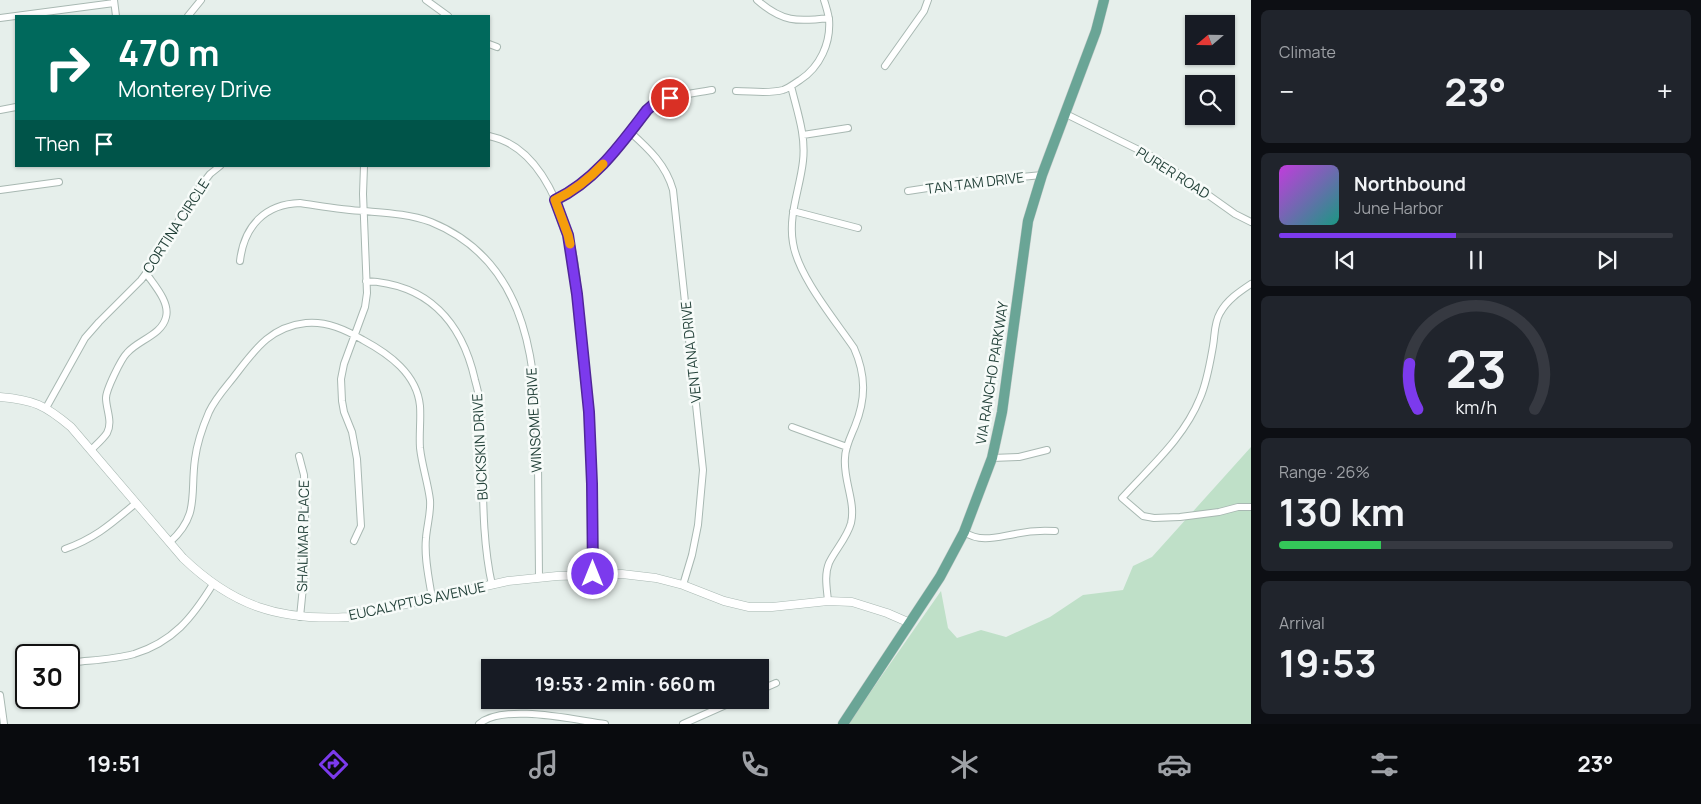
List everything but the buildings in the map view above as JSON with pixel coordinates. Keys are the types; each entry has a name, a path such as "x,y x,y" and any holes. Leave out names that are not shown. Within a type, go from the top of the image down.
{"main road":[{"name":"VIA RANCHO PARKWAY","path":"843,724 940,577 964,532 992,458 1002,412 1028,221 1042,175 1096,31 1104,0"}],"street":[{"path":"189,15 201,0"},
{"path":"426,0 447,15"},
{"path":"757,0 768,10 786,19 804,21 829,18"},
{"path":"736,91 770,92 785,90 815,67 824,52 828,38 829,18 824,0"},
{"path":"885,66 924,11 928,0"},
{"path":"20,15 114,1 116,15"},
{"path":"0,18 15,16"},
{"path":"490,44 497,47"},
{"path":"791,86 803,135 803,160 793,211 792,230 797,259 803,272 854,348 864,379 864,398 860,416 847,447 845,458 845,472 852,508 852,519 828,565 826,584 828,601"},
{"path":"555,200 566,195 588,179 606,161 654,104 670,98 712,90"},
{"path":"0,110 15,107"},
{"name":"PURER ROAD","path":"1066,114 1159,160 1234,214 1251,222"},
{"path":"803,135 848,128"},
{"name":"VENTANA DRIVE","path":"630,132 662,164 671,181 673,190 703,470 698,525 684,585"},
{"path":"490,136 500,138 518,147 530,159 541,174 555,200 568,235 577,294 589,412 593,574"},
{"name":"CORTINA CIRCLE","path":"46,408 86,338 146,273 156,260 192,196 210,174 219,167"},
{"path":"354,541 361,526 357,459 352,432 344,412 342,379 344,364 365,307 364,167"},
{"name":"TAN TAM DRIVE","path":"908,191 967,182 1042,175"},
{"path":"0,190 59,182"},
{"name":"WINSOME DRIVE","path":"240,260 246,236 251,228 270,210 288,203 300,203 412,216 431,222 452,233 478,252 492,266 516,305 530,353 535,390 539,578"},
{"path":"793,211 858,228"},
{"path":"91,450 107,432 109,424 106,398 109,387 127,353 158,330 164,324 167,315 167,305 146,273"},
{"name":"BUCKSKIN DRIVE","path":"366,281 381,281 399,285 415,292 432,303 450,321 463,342 472,365 480,404 485,540 492,585"},
{"path":"1251,284 1230,300 1220,312 1216,323 1210,362 1200,398 1189,419 1158,460 1122,498 1143,516 1154,518 1180,518 1219,512 1238,506 1251,507"},
{"path":"170,542 181,532 192,508 196,447 210,410 260,343 286,328 309,323 321,323 354,335 384,351 402,368 416,390 420,405 420,448 430,500 430,515 426,538 426,563 432,598"},
{"name":"EUCALYPTUS AVENUE","path":"0,397 35,402 71,427 183,558 213,584 254,606 276,613 324,619 348,617 508,581 593,574 622,574 656,578 684,585 724,602 749,607 772,607 828,601 852,602 887,612 910,623"},
{"path":"792,427 847,447"},
{"path":"992,458 1019,457 1047,450"},
{"name":"SHALIMAR PLACE","path":"299,456 304,475 302,542 304,577 300,617"},
{"path":"65,548 95,536 136,503"},
{"path":"964,532 980,539 1042,530 1055,531"},
{"path":"80,662 132,655 157,646 189,620 213,584"},
{"path":"769,686 776,682"},
{"path":"0,695 4,724"},
{"path":"683,724 717,709"},
{"path":"479,724 499,714 509,713 605,724"}],"green space":[{"path":"1251,447 1251,724 848,724 941,591 948,628 957,638 981,630 1006,637 1050,617 1083,595 1123,590 1133,566 1152,557"}],"slow traffic":[{"path":"570,244 555,200 566,195 588,179 603,164"}],"route":[{"path":"593,574 589,412 575,274 568,235 555,200 566,195 588,179 606,161 647,110 654,104 670,98"}]}
